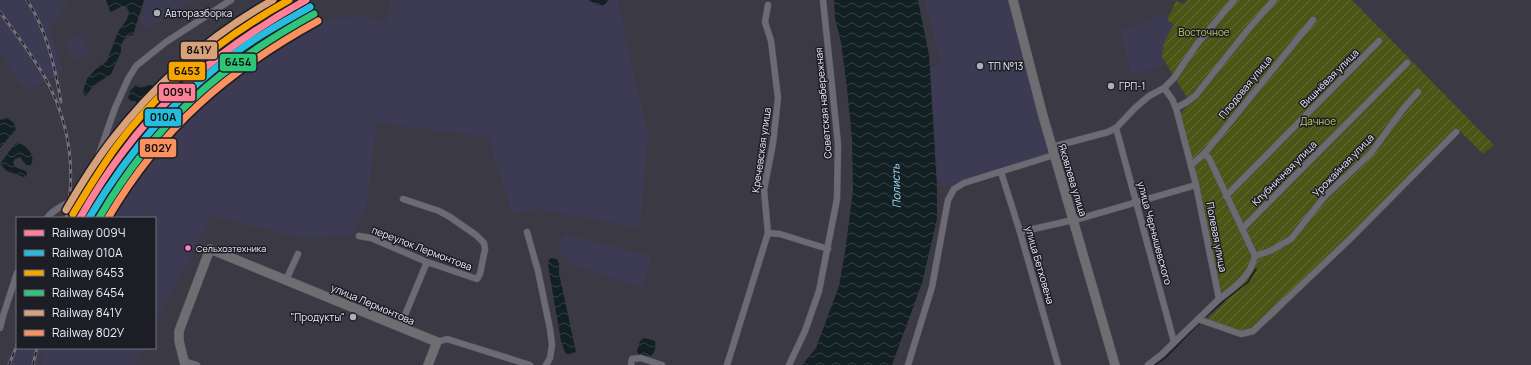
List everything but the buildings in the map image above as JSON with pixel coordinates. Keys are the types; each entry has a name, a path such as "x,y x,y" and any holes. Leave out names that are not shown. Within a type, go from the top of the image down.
{"street":[{"path":"48,217 55,210 84,191 98,157 115,108 128,79 136,66 166,42 231,0"},
{"name":"Советская набережная","path":"789,365 805,331 819,291 837,199 838,144 823,0"},
{"name":"Яковлева улица","path":"1013,0 1053,151 1115,365"},
{"path":"908,365 932,287 948,200 954,189 964,183 1001,172 1116,128 1149,96 1164,88 1174,78 1197,44 1234,0"},
{"path":"1176,108 1196,95 1246,32 1274,0"},
{"name":"Кречевская улица","path":"727,365 768,233 764,190 773,143 778,98 771,41 765,22 768,5"},
{"name":"Плодовая улица","path":"1191,165 1204,154 1313,20"},
{"name":"Вишнёвая улица","path":"1226,196 1379,41"},
{"name":"Клубничная улица","path":"1242,229 1407,63"},
{"name":"Полевая улица","path":"1164,88 1172,99 1176,108 1191,165 1219,299"},
{"name":"Урожайная улица","path":"1255,256 1270,251 1290,239 1325,196 1371,154 1418,92"},
{"name":"улица Чернышевского","path":"1116,128 1174,342"},
{"path":"1198,320 1242,334 1253,331 1350,239 1456,132"},
{"path":"1148,365 1219,299 1243,280 1251,270 1255,256 1209,158 1204,154"},
{"name":"улица Бетховена","path":"1001,172 1020,232 1058,365"},
{"path":"1020,232 1074,220 1196,185"},
{"name":"переулок Лермонтова","path":"360,236 371,238 427,262 477,279 480,274 485,250 484,243 476,235 439,211 403,199"},
{"path":"527,232 538,271 550,329 552,345 550,358 546,365"},
{"path":"768,233 780,234 828,249"},
{"name":"улица Лермонтова","path":"184,363 179,341 179,330 210,249 437,342 447,339 530,365"},
{"path":"286,280 298,254"},
{"path":"400,327 427,262"},
{"path":"0,328 16,276"},
{"path":"428,365 437,342"},
{"path":"631,362 642,358 662,365"},
{"path":"184,363 197,365"}],"shaded area":[{"path":"0,0 68,0 50,29 63,72 34,88 29,89 20,83 0,53"},
{"name":"Авторазборка","path":"146,0 194,0 148,29 140,21"},
{"path":"398,0 617,0 648,134 640,228 538,209 512,213 488,137 377,123 366,207 353,234 306,239 211,216 156,324 156,217 98,217 108,195 124,185 129,156 142,164 170,143 175,134 175,125 161,115 208,69 256,34 267,46 289,45 300,35 317,24 332,19 354,16 355,14 381,20 382,23 387,23 390,2"},
{"path":"925,0 1007,0 1048,154 1008,167 1001,166 994,172 939,187 930,68 941,64"},
{"path":"1161,12 1174,24 1164,42 1162,57 1166,64 1132,75 1120,32 1155,17"},
{"path":"80,35 89,53 74,60 65,42"},
{"path":"564,234 651,256 644,288 576,267 558,252"},
{"path":"18,349 43,349 39,365 10,365"},
{"path":"45,349 144,349 136,365 42,365"}],"green space":[{"name":"Восточное","path":"1187,0 1272,0 1188,99 1162,57 1164,42 1174,24 1167,20 1176,1 1184,4"},
{"name":"Дачное","path":"1278,0 1352,0 1494,145 1483,154 1460,131 1254,335 1240,337 1202,324 1225,302 1221,293 1200,189 1180,114"}],"water":[{"path":"106,0 144,0 133,35 127,36 121,44 121,52 111,74 93,86 86,96 83,94 87,79 95,70 107,61 118,32 127,19 129,12 126,6 122,6 111,12"},
{"path":"589,0 608,0 604,5 599,5"},
{"name":"Полисть","path":"834,0 918,0 929,55 937,187 937,219 922,283 892,365 802,365 816,348 839,286 853,191 852,139 847,88 841,42 835,18"},
{"path":"152,84 155,91 144,103 139,105 135,101 131,101 128,98 130,91 136,85 144,87"},
{"path":"7,118 14,123 16,129 0,148 0,120"},
{"path":"160,119 169,127 169,132 158,144 150,142 146,135 151,126"},
{"path":"19,142 32,154 31,165 26,165 20,157 15,159 13,163 15,167 26,171 27,175 24,177 7,171 0,164 14,145"},
{"path":"549,259 557,259 559,264 559,273 576,352 566,355 561,341 548,265"},
{"path":"644,338 655,341 655,349 651,356 639,355 637,351 640,341"}],"waterway":[{"path":"1204,318 1248,282 1256,269"},
{"path":"1155,365 1166,357 1200,322"}],"railway":[{"path":"27,0 45,37 56,76 61,102"},
{"path":"0,12 39,67 49,85 62,117 71,167 71,184 66,217"},
{"path":"9,365 16,348"},
{"path":"33,365 37,349"}],"rail line":[{"name":"841У","path":"66,210 87,175 111,141 146,100 185,62 206,45 227,29 273,0"},
{"name":"6453","path":"73,214 116,147 173,83 195,64 240,30 289,0"},
{"name":"009Ч","path":"81,217 100,184 117,160 142,128 162,106 206,66 230,48 280,15 306,0"},
{"name":"010А","path":"90,217 104,193 138,146 156,124 176,104 219,65 242,48 267,31 310,7"},
{"name":"6454","path":"100,217 120,184 142,154 166,126 192,100 248,55 314,14"},
{"name":"802У","path":"109,217 150,156 199,104 254,60 318,21"}],"place":[{"name":"Авторазборка","path":"157,13"},
{"name":"ТП №13","path":"980,66"},
{"name":"ГРП-1","path":"1111,86"},
{"name":"Сельхозтехника","path":"188,248"},
{"name":"\"Продукты\"","path":"353,317"}]}
